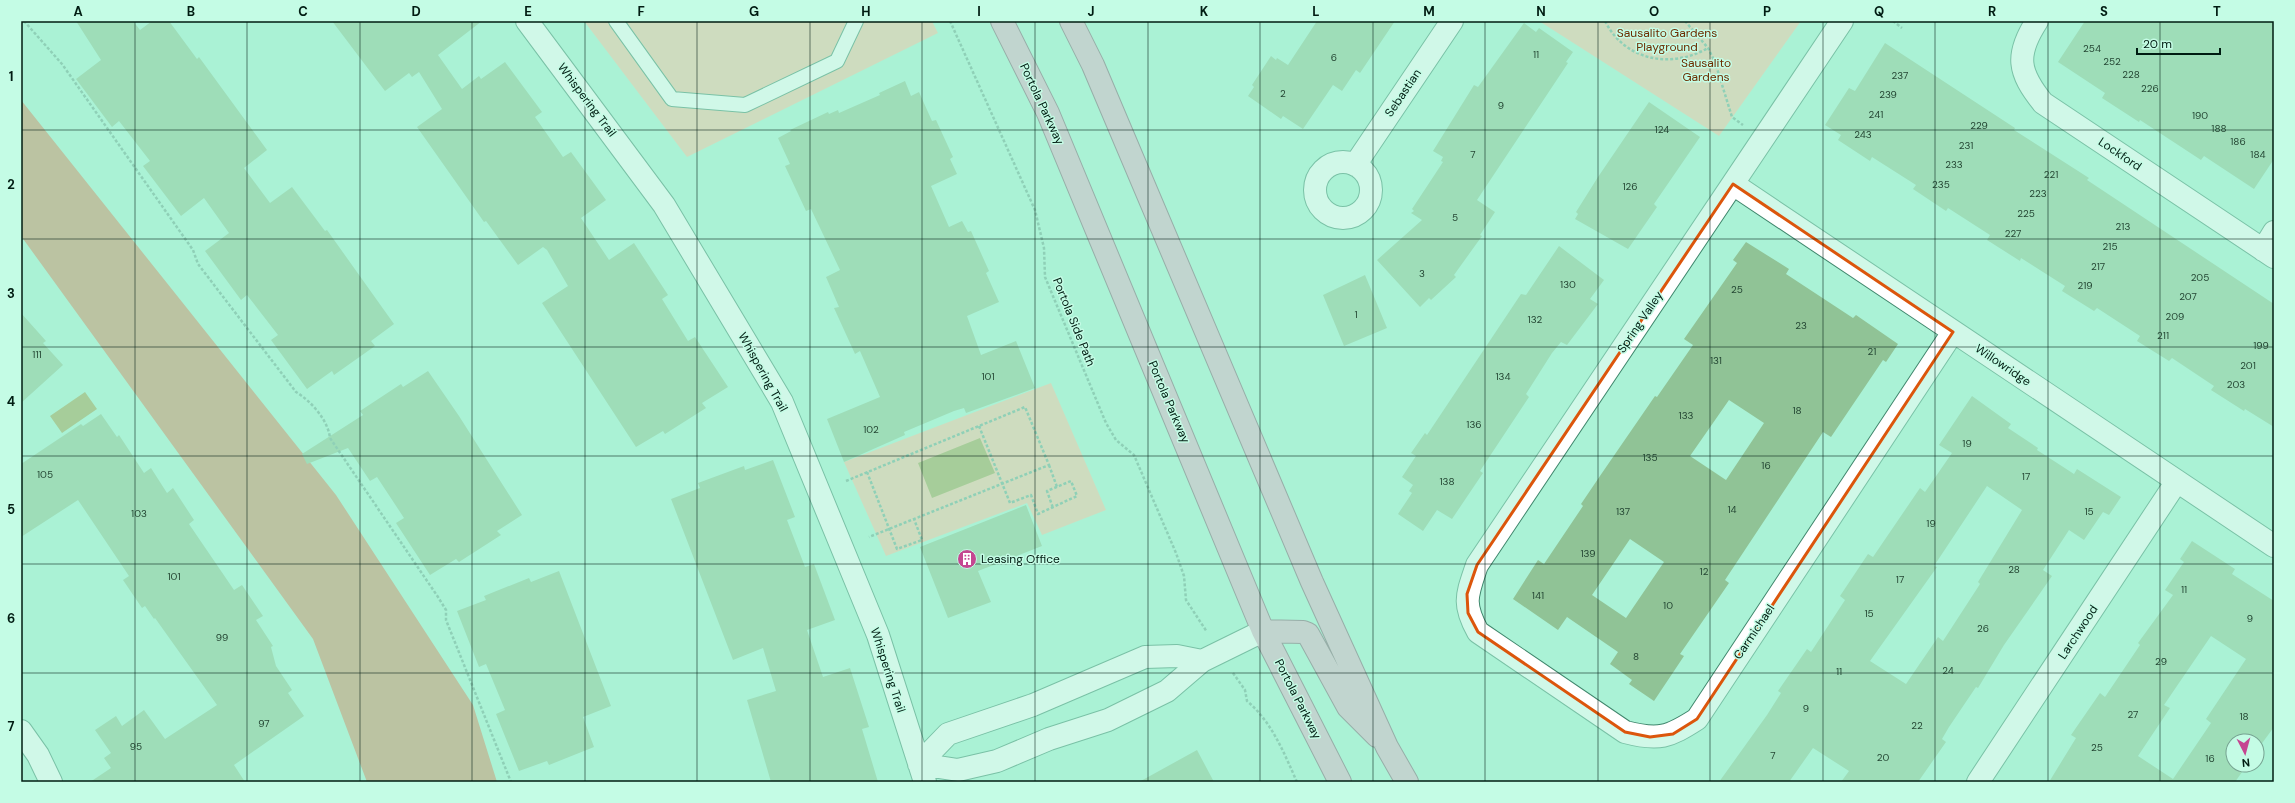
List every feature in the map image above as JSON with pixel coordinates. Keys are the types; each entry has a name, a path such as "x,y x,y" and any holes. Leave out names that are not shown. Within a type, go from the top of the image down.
{"main road":[{"name":"Portola Parkway","path":"1002,21 1048,113 1264,631 1340,782"},
{"path":"1071,21 1093,65 1312,582 1388,747 1407,782"},
{"path":"1264,631 1303,632 1308,634 1348,707 1388,747"}],"street":[{"name":"Whispering Trail","path":"527,21 664,205 782,402 878,635 922,773"},
{"name":"Sebastian","path":"1355,165 1452,21"},
{"name":"Spring Valley","path":"1478,632 1468,613 1467,594 1477,565 1842,21"},
{"name":"Lockford","path":"2037,21 2028,34 2021,54 2021,59 2022,70 2029,86 2043,103 2270,246"},
{"name":"Willowridge","path":"1733,184 2274,546"},
{"name":"Carmichael","path":"1478,632 1626,732 1650,737 1673,734 1697,719 1953,332"},
{"name":"Larchwood","path":"1978,782 2177,481"},
{"path":"922,773 958,770 997,761 1049,739 1108,720 1167,691 1202,661 1264,631"},
{"path":"922,773 948,734 1033,705 1145,657 1177,656 1202,661"},
{"path":"21,731 38,755 51,782"}],"lane":[{"path":"616,21 672,99 745,105 837,61 856,21"}],"path":[{"path":"24,21 62,64 194,250 203,270 296,392 309,399 329,431 330,438 438,597 446,610 446,620 511,782"},
{"name":"Portola Side Path","path":"950,21 1035,210 1044,248 1045,276 1106,424 1116,440 1134,455 1176,553 1184,576 1186,600"},
{"path":"1605,21 1623,44 1636,53 1658,60 1678,60 1708,48"},
{"path":"1685,21 1708,48 1715,62 1732,117 1763,139"},
{"path":"1893,21 1902,28"},
{"path":"846,481 1025,408 1058,487"},
{"path":"980,426 1010,503 1031,495 1038,514 1053,508 1077,496 1071,481 1047,491 1053,508"},
{"path":"869,537 1049,465"},
{"path":"867,472 897,549 922,540 914,519"},
{"path":"1245,690 1247,701 1260,712 1272,730 1297,782"}],"highlighted area":[{"path":"1733,184 1953,332 1697,719 1673,734 1650,737 1625,732 1478,632 1468,613 1467,594 1477,565"}],"green space":[{"path":"584,21 932,21 938,33 687,157"},
{"name":"Sausalito Gardens","path":"1539,21 1801,21 1719,136"},
{"path":"1051,383 1106,510 1042,535 1027,503 886,556 844,462"}],"shaded area":[{"path":"21,100 336,495 473,705 497,782 367,782 313,639 21,236"},
{"path":"85,392 97,409 62,433 50,416"},
{"path":"980,438 995,473 932,498 918,463"}],"building":[{"path":"76,21 133,21 140,30 152,21 169,21 197,59 199,57 267,150 244,168 270,203 292,187 325,231 327,230 394,324 371,341 375,346 334,375 332,371 307,389 271,340 278,335 247,295 241,300 205,251 229,233 204,198 181,216 143,166 150,161 119,121 112,127 76,79 101,60"},
{"path":"332,21 482,21 438,55 462,89 479,76 481,79 505,62 542,112 535,117 563,157 571,152 606,200 581,218 609,260 634,243 668,295 662,299 688,341 695,337 728,387 702,403 706,408 665,434 663,431 636,447 542,303 568,286 547,250 543,247 518,265 486,221 484,222 417,127 442,109 419,72 412,77 409,73 385,91"},
{"path":"1317,21 1395,21 1360,73 1356,70 1342,91 1333,85 1303,129 1283,116 1281,119 1248,96 1254,87 1252,85 1271,56 1288,65"},
{"path":"2085,21 2274,21 2274,159 2254,189 2204,156 2201,160 2140,120 2139,122 2102,98 2105,93 2058,62"},
{"path":"1524,23 1536,32 1539,28 1573,52 1566,62 1568,63 1477,200 1495,212 1480,235 1482,236 1454,275 1456,277 1431,300 1429,298 1420,307 1377,260 1422,220 1411,213 1414,211 1412,209 1443,162 1441,161 1443,157 1433,151 1474,85 1478,87"},
{"path":"1885,43 2015,128 2014,130 2089,178 2087,180 2274,304 2274,427 2245,409 2244,411 2211,390 2214,386 2172,358 2169,361 2137,341 2140,336 2097,308 2094,311 2062,291 2065,286 2021,258 2020,261 1987,240 1990,235 1948,208 1946,211 1913,189 1916,185 1872,157 1870,161 1838,140 1841,135 1825,125 1849,88 1855,91"},
{"path":"905,81 911,96 919,92 932,121 936,120 953,157 950,159 957,174 931,186 949,227 962,221 968,232 971,231 989,271 986,273 999,302 967,316 981,355 1016,341 1035,388 966,413 964,408 954,411 904,432 905,435 844,462 827,419 880,397 860,351 855,354 834,308 839,307 826,277 840,270 811,209 806,211 785,166 790,164 778,138 791,131 790,130 828,112 829,114 838,110 839,113 880,95 879,93"},
{"path":"1649,102 1700,137 1654,204 1657,207 1628,249 1575,219 1578,214 1576,212"},
{"path":"1746,242 1789,269 1786,274 1853,318 1856,315 1898,344 1886,362 1883,360 1831,437 1823,432 1725,580 1729,583 1680,654 1684,656 1654,701 1629,684 1632,680 1610,664 1618,652 1567,617 1558,630 1513,599 1538,560 1544,564 1583,506 1581,504 1602,473 1655,396 1657,397 1693,345 1684,339 1737,263 1733,260","holes":["1729,400 1764,423 1726,480 1690,456","1630,539 1664,562 1626,618 1592,595"]},
{"path":"1559,246 1604,280 1590,299 1598,304 1567,345 1561,342 1552,353 1526,394 1529,397 1480,471 1483,473 1452,519 1437,510 1423,531 1398,514 1412,493 1409,491 1413,485 1402,477 1416,456 1411,453 1425,433 1427,435 1521,294 1526,295"},
{"path":"1365,275 1387,328 1344,346 1323,295"},
{"path":"21,313 46,341 43,343 63,365 21,403"},
{"path":"428,371 459,416 522,515 497,531 501,535 459,562 456,559 430,575 396,523 404,518 377,477 370,481 348,448 307,464 302,454 363,415 360,411 401,384 403,387"},
{"path":"1972,396 2011,424 2008,428 2038,448 2037,450 2074,474 2077,469 2121,497 2109,515 2103,512 2084,540 2069,530 2043,570 2052,576 2004,645 1978,688 1976,687 1949,727 1942,739 1946,742 1918,782 1841,782 1849,771 1813,748 1789,782 1719,782 1767,715 1781,693 1778,691 1807,649 1811,652 1845,600 1840,596 1868,554 1873,557 1920,488 1925,492 1952,453 1939,445","holes":["1987,486 2022,510 1978,582 1980,584 1943,641 1938,637 1906,684 1870,661 1937,567 1934,566"]},
{"path":"101,414 117,437 119,435 144,473 151,468 167,493 173,488 194,520 189,524 234,590 242,585 263,616 256,620 273,646 271,647 276,666 292,690 288,693 304,716 234,765 245,782 90,782 111,768 104,758 111,753 95,730 116,716 122,726 144,710 165,739 217,705 155,618 154,619 145,606 142,608 123,580 129,576 78,500 21,537 21,464 81,424 83,426"},
{"path":"773,460 795,517 787,520 805,567 814,564 835,620 807,630 823,677 850,668 869,727 862,729 878,782 771,782 747,700 776,691 763,648 733,660 671,499 700,488 698,483 744,466 745,470"},
{"name":"Leasing Office","path":"1026,505 1042,546 978,571 991,602 948,618 920,547"},
{"path":"2192,541 2235,569 2232,574 2274,601 2274,727 2265,739 2265,733 2225,733 2225,773 2241,773 2235,782 2049,782 2076,738 2071,735 2100,693 2105,697 2140,645 2138,643 2173,595 2165,590 2184,562 2180,559","holes":["2211,636 2246,659 2206,719 2211,723 2173,779 2138,756 2170,708 2164,705"]},
{"path":"559,571 611,706 583,717 594,747 549,765 547,761 519,771 496,714 505,710 486,664 479,667 457,611 486,600 484,596 529,578 531,582"},
{"path":"1197,750 1214,782 1139,782"}],"place":[{"name":"Leasing Office","path":"967,559"}],"park label":[{"name":"Sausalito Gardens Playground","path":"1667,40"}]}
